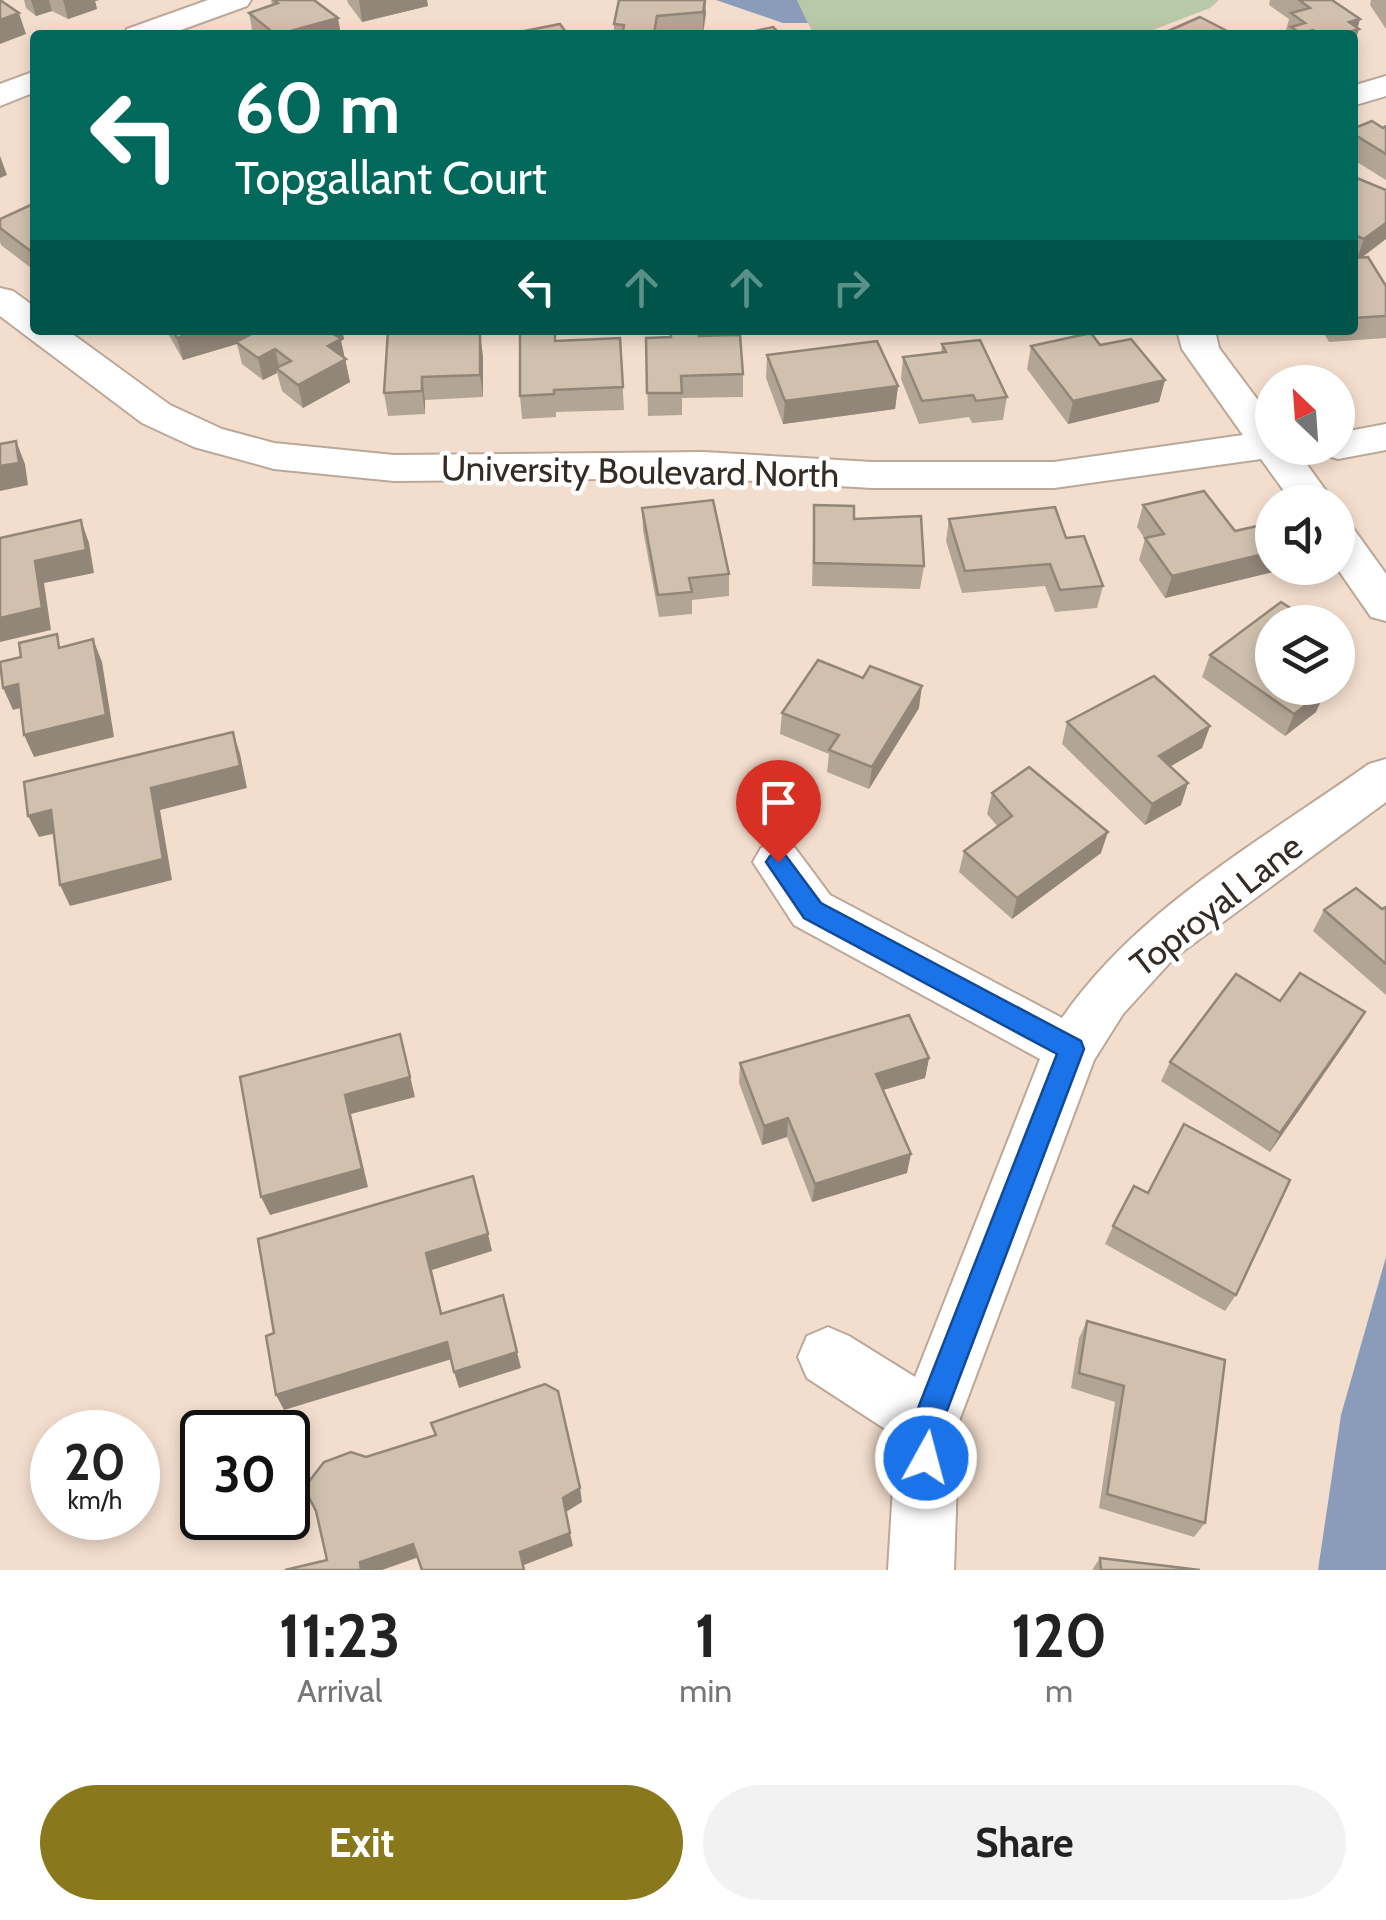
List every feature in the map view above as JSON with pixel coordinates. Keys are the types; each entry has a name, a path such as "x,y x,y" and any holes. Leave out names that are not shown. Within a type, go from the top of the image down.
{"street":[{"path":"152,30 236,0"},
{"path":"0,96 30,82"},
{"path":"1358,95 1386,86"},
{"path":"0,299 30,320"},
{"name":"University Boulevard North","path":"50,335 156,414 208,438 274,456 394,468 704,465 872,475 1054,475 1255,447"},
{"path":"1197,335 1201,350 1255,422"},
{"path":"1355,415 1386,409"},
{"path":"1355,443 1386,437"},
{"path":"1355,562 1386,606"},
{"name":"Toproyal Lane","path":"921,1570 928,1421 1072,1049 1105,998 1156,943 1386,777"},
{"path":"778,862 812,910 1072,1049"},
{"path":"828,1357 928,1421"}],"green space":[{"path":"797,0 1219,0 1210,8 1153,30 812,30"}],"water":[{"path":"716,0 797,0 808,23 783,23"},
{"path":"1386,1257 1386,1570 1318,1570 1341,1415"}],"building":[{"path":"0,0 19,13 0,20"},
{"path":"274,0 314,0 338,18 294,30 270,30 249,13 278,3"},
{"path":"619,0 705,0 703,12 657,16 655,30 623,30 624,25 614,24"},
{"path":"1299,0 1332,0 1360,19 1349,22 1359,29 1291,27 1305,23 1291,13 1310,8"},
{"path":"1200,17 1225,30 1170,30"},
{"path":"560,24 564,30 529,30"},
{"path":"1372,121 1386,126 1386,154 1358,137 1358,127"},
{"path":"1358,178 1386,190 1386,223 1364,239 1358,236"},
{"path":"30,205 30,250 0,228 0,219"},
{"path":"1368,257 1386,286 1386,316 1358,318 1358,258"},
{"path":"249,335 335,335 341,339 328,346 346,359 298,385 276,368 291,361 275,349 258,358 236,342"},
{"path":"388,335 480,335 480,375 422,377 422,391 384,393"},
{"path":"520,335 555,335 555,341 620,338 623,387 554,390 554,394 520,396"},
{"path":"740,335 743,374 681,376 682,393 647,393 646,338"},
{"path":"1082,335 1092,335 1100,345 1131,339 1165,380 1073,401 1031,346"},
{"path":"980,340 1007,397 976,401 973,395 922,401 903,357 946,352 942,344"},
{"path":"877,341 898,386 785,401 767,355"},
{"path":"16,441 19,463 0,466 0,444"},
{"path":"1204,491 1235,531 1255,527 1255,556 1172,576 1145,538 1164,534 1143,505"},
{"path":"713,500 729,574 689,578 692,592 658,595 642,508"},
{"path":"814,505 854,506 854,519 921,516 924,566 814,563"},
{"path":"1055,507 1066,538 1084,536 1103,586 1060,590 1050,564 965,571 949,519"},
{"path":"81,520 86,550 35,561 42,608 0,618 0,538"},
{"path":"1255,621 1255,687 1210,655"},
{"path":"57,634 59,648 93,639 106,715 24,735 18,684 3,688 0,662 21,657 19,643"},
{"path":"818,660 863,678 870,666 922,686 872,767 829,750 839,735 782,713"},
{"path":"1154,676 1210,726 1159,756 1188,783 1152,804 1067,722"},
{"path":"1281,705 1306,705 1294,714"},
{"path":"233,732 240,766 151,788 163,859 60,885 51,810 28,816 24,782"},
{"path":"1029,767 1108,832 1017,898 964,851 1012,816 992,793"},
{"path":"1356,888 1382,909 1386,907 1386,964 1324,910"},
{"path":"1300,973 1365,1012 1280,1133 1170,1062 1236,974 1280,1001"},
{"path":"909,1015 929,1058 876,1074 911,1154 815,1184 788,1118 764,1126 740,1063"},
{"path":"400,1034 410,1077 345,1095 362,1169 261,1197 240,1077"},
{"path":"1184,1124 1290,1180 1236,1295 1113,1226 1134,1186 1148,1193"},
{"path":"473,1176 488,1234 426,1253 441,1314 503,1295 517,1352 454,1372 447,1342 276,1395 266,1336 274,1333 258,1239"},
{"path":"1087,1321 1225,1360 1205,1523 1107,1494 1124,1386 1079,1373"},
{"path":"545,1384 558,1391 580,1488 563,1498 570,1533 520,1552 524,1570 422,1570 413,1544 360,1562 361,1570 285,1570 327,1560 310,1500 310,1480 324,1462 351,1452 366,1457 436,1435 431,1423"},
{"path":"1100,1558 1200,1570 1101,1570"}],"route":[{"path":"778,862 812,910 1072,1049 928,1421 926,1458"}]}
